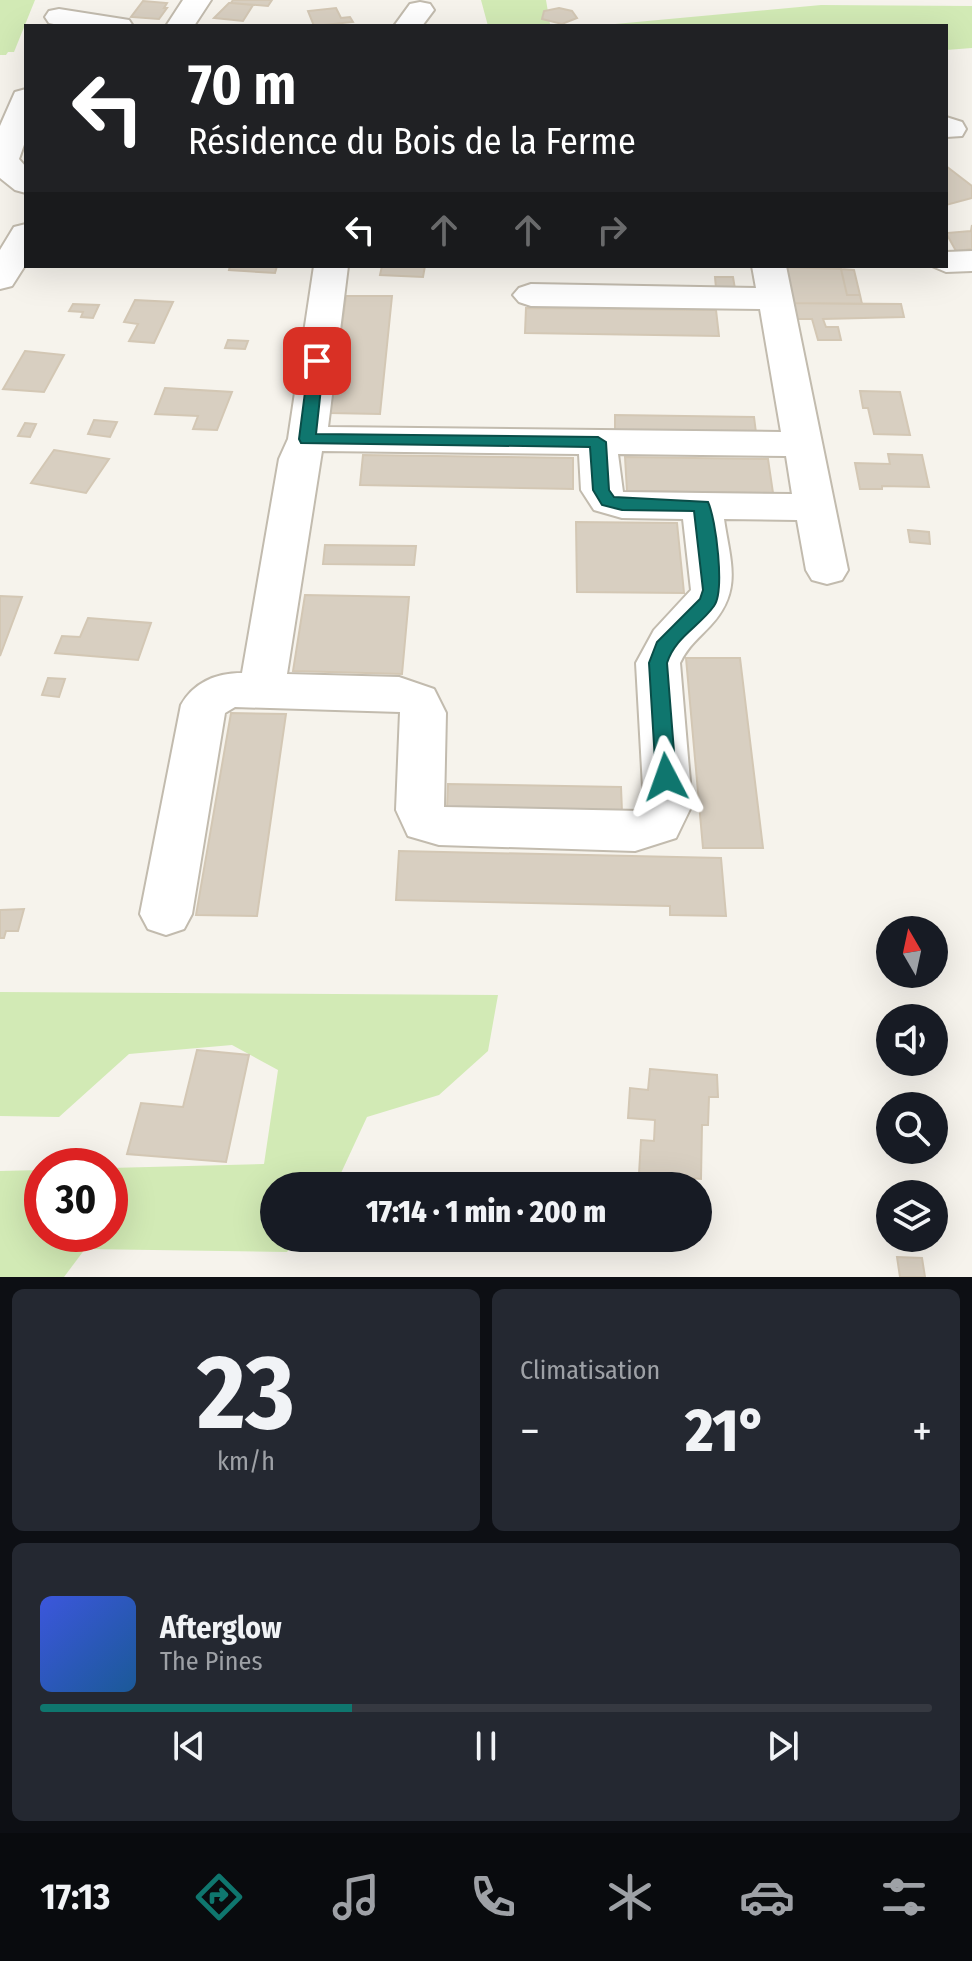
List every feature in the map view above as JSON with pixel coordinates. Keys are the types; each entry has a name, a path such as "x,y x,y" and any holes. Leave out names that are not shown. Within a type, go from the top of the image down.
{"street":[{"path":"181,24 197,0"},
{"path":"60,14 109,24"},
{"path":"16,182 3,159 24,103"},
{"path":"0,279 24,237"},
{"path":"948,262 972,261"},
{"path":"262,690 299,459 307,439 331,268"},
{"path":"531,295 772,283 827,570"},
{"path":"307,439 803,444"},
{"path":"598,442 601,490 608,501 622,505 813,507"},
{"path":"166,914 204,705 226,690 399,694 418,701 423,713 420,810 425,822 439,826 635,832 659,824 668,805 658,663 663,646 707,602 712,590 702,506"}],"green space":[{"path":"0,0 35,0 14,52 0,55"},
{"path":"481,0 546,0 550,24 487,24"},
{"path":"821,5 972,6 972,48 948,50 948,24 615,24"},
{"path":"0,992 498,995 488,1051 439,1095 367,1117 341,1172 260,1172 260,1252 128,1250 128,1168 264,1164 278,1070 232,1045 129,1054 59,1117 0,1116"},
{"path":"24,1170 24,1252 83,1252 64,1277 0,1277 0,1171"}],"building":[{"path":"233,0 272,0 268,6 231,3"},
{"path":"143,1 167,3 164,8 167,8 159,19 131,17"},
{"path":"229,3 253,5 243,21 214,18"},
{"path":"336,8 341,18 350,17 353,22 313,24 308,11"},
{"path":"559,8 572,11 577,18 562,24 542,19 544,11"},
{"path":"948,168 972,186 972,198 948,204"},
{"path":"972,225 972,249 956,251 948,233 971,231"},
{"path":"230,268 276,268 275,273"},
{"path":"382,268 425,268 423,277 380,275"},
{"path":"782,268 841,269 847,295 860,295 862,304 789,303"},
{"path":"841,269 854,270 860,295 847,295"},
{"path":"715,277 733,277 735,289 716,288"},
{"path":"346,296 392,296 380,414 330,413"},
{"path":"135,300 173,302 154,343 129,341 138,324 124,322"},
{"path":"789,303 901,304 904,317 823,319 826,327 838,327 841,340 818,340 812,319 792,319"},
{"path":"73,304 99,305 93,318 81,317 83,312 69,311"},
{"path":"526,308 716,310 719,336 525,333"},
{"path":"228,340 248,341 245,349 225,348"},
{"path":"25,351 64,355 44,392 3,389"},
{"path":"165,388 232,392 217,430 193,429 198,416 155,414"},
{"path":"860,391 900,392 910,435 874,434 868,408 863,408"},
{"path":"615,415 754,417 756,433 615,431"},
{"path":"94,420 117,422 110,437 88,434"},
{"path":"25,423 36,424 30,437 18,436"},
{"path":"54,450 109,459 86,493 31,483"},
{"path":"888,454 922,455 929,487 860,489 855,463 890,464"},
{"path":"363,455 573,458 573,489 360,485"},
{"path":"625,457 768,459 773,493 627,491"},
{"path":"576,522 677,523 684,593 577,592"},
{"path":"908,530 929,532 930,544 910,542"},
{"path":"325,545 416,546 414,565 323,564"},
{"path":"305,595 409,597 402,674 293,671"},
{"path":"0,596 22,597 0,656"},
{"path":"88,618 151,623 138,660 55,653 62,636 80,637"},
{"path":"686,658 740,658 763,848 703,848"},
{"path":"48,678 65,679 59,697 42,695"},
{"path":"231,713 286,714 257,916 196,915"},
{"path":"448,784 621,787 622,812 447,809"},
{"path":"399,851 721,858 726,916 670,915 670,906 396,900"},
{"path":"24,909 18,931 6,931 4,938 0,938 0,910"},
{"path":"197,1050 249,1055 226,1162 128,1154 141,1103 183,1107"},
{"path":"650,1069 717,1075 718,1097 709,1097 708,1125 702,1125 701,1172 639,1172 641,1140 654,1141 655,1120 628,1118 630,1088 648,1090"},
{"path":"897,1257 922,1258 925,1277 900,1277"}],"route":[{"path":"317,361 307,439 598,442 601,490 608,501 622,505 702,506 712,590 707,602 663,646 658,663 666,777"}]}
